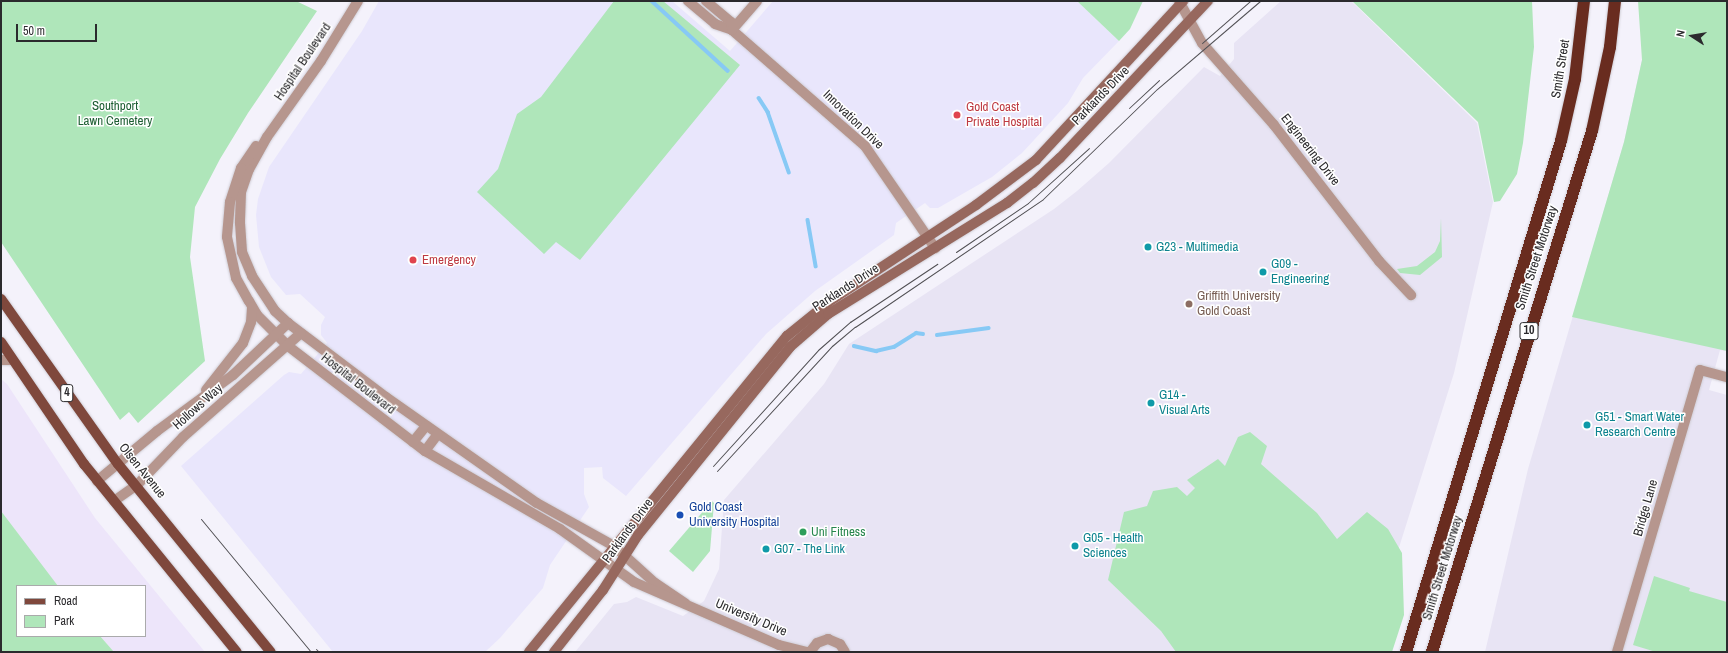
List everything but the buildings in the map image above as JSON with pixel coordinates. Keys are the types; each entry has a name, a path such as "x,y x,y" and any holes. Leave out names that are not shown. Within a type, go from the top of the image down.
{"highway":[{"name":"Smith Street","path":"1561,141 1575,79 1584,1"},
{"name":"Smith Street Motorway","path":"1432,652 1592,132 1602,90 1614,4"},
{"name":"Smith Street Motorway","path":"1406,652 1561,141"}],"main road":[{"name":"Olsen Avenue","path":"1,299 118,464 137,485 272,652"},
{"name":"4","path":"1,342 97,481 236,652"}],"street":[{"name":"Hospital Boulevard","path":"358,1 321,61 268,137 249,169 241,192 242,252 261,293 288,323 426,426 537,503 614,546 625,555"},
{"name":"Innovation Drive","path":"688,1 715,24 732,30 865,146 935,248"},
{"name":"Innovation Drive","path":"706,1 731,22 732,30"},
{"path":"732,30 757,1"},
{"name":"Parklands Drive","path":"554,652 706,448 790,347 828,314 1007,203 1046,171 1208,1"},
{"name":"Parklands Drive","path":"529,652 787,336 830,301 976,205 1036,160 1181,2"},
{"name":"Engineering Drive","path":"1181,2 1189,22 1202,43 1274,125 1379,261 1411,295"},
{"name":"Hospital Boulevard","path":"268,137 254,148 241,168 230,202 227,237 232,264 236,278 252,307 288,346 425,451 560,530 616,569"},
{"path":"197,401 243,343 251,322 252,307"},
{"name":"Hollows Way","path":"97,481 197,401 233,375 288,323"},
{"name":"Hollows Way","path":"114,501 137,485 183,437 301,333"},
{"path":"1,360 12,360"},
{"name":"Bridge Lane","path":"1617,652 1700,370 1727,377"},
{"path":"414,442 426,426"},
{"path":"425,451 438,434"},
{"name":"University Drive","path":"625,555 655,583 686,604"},
{"name":"University Drive","path":"616,569 634,582 779,645 807,652"},
{"path":"810,652 817,643 828,639 840,644 845,652"}],"shaded area":[{"path":"379,1 672,1 730,51 773,1 1077,1 1119,41 1083,78 1068,103 1022,153 992,177 938,208 930,208 925,203 896,223 894,235 815,291 766,334 626,496 603,478 602,467 584,468 584,494 589,507 550,565 543,588 500,638 485,652 333,652 181,466 284,375 289,372 301,374 327,343 321,335 321,325 325,317 300,294 286,295 271,277 259,247 256,215 258,199 269,167 362,31"},
{"name":"Griffith University Gold Coast","path":"1281,1 1351,1 1477,123 1493,202 1454,373 1379,611 1361,652 575,652 614,604 627,602 636,597 683,616 704,601 719,569 724,500 824,384 849,344 1054,209 1077,191 1109,163 1204,67 1220,76 1234,59 1234,43"},
{"path":"1727,1 1727,351 1720,350 1709,390 1727,395 1727,652 1485,652 1528,469 1624,142 1642,60"},
{"path":"1,379 7,384 95,518 205,652 114,652 101,637 146,637 146,585 57,585 1,511"}],"green space":[{"name":"Southport Lawn Cemetery","path":"1,1 296,1 317,11 248,113 220,159 195,207 190,257 205,361 138,423 129,412 120,420 1,242"},
{"path":"614,1 663,1 740,65 580,260 556,242 544,254 477,192 498,169 517,114 541,97"},
{"path":"1077,1 1143,1 1130,29 1119,41"},
{"path":"1352,1 1532,1 1534,47 1523,143 1517,174 1500,201 1494,202 1478,122"},
{"path":"1638,1 1727,1 1727,351 1572,317 1624,142 1642,60"},
{"path":"1441,218 1442,257 1420,275 1400,273 1397,269 1417,266 1435,252 1440,241"},
{"path":"1250,432 1267,446 1261,464 1317,513 1337,539 1367,512 1388,529 1402,553 1404,615 1392,652 1176,652 1161,631 1108,580 1124,512 1147,506 1153,491 1177,487 1187,496 1195,488 1187,480 1218,459 1225,466 1238,437"},
{"path":"712,501 714,503 710,551 693,572 669,551"},
{"path":"1,511 57,585 16,585 16,637 101,637 114,652 1,652"},
{"path":"1654,576 1690,588 1689,591 1727,602 1727,652 1656,652 1633,645"}],"waterway":[{"path":"652,1 728,71"},
{"path":"759,98 768,112 789,172"},
{"path":"808,220 816,266"},
{"path":"937,335 989,328"},
{"path":"854,346 876,351 894,347 916,333 923,334"}],"tram line":[{"path":"1202,43 1250,1"},
{"path":"717,471 832,346 855,327 1043,199 1157,89 1260,1"},
{"path":"1129,108 1159,80"},
{"path":"956,252 1028,203 1089,148"},
{"path":"713,466 818,350 850,322 937,264"},
{"path":"201,519 311,652"},
{"path":"316,649 319,652"}],"place":[{"name":"Gold Coast Private Hospital","path":"957,115"},
{"name":"G23 - Multimedia","path":"1148,247"},
{"name":"Emergency","path":"413,260"},
{"name":"G09 - Engineering","path":"1263,272"},
{"name":"Griffith University Gold Coast","path":"1189,304"},
{"name":"G14 - Visual Arts","path":"1151,403"},
{"name":"G51 - Smart Water Research Centre","path":"1587,425"},
{"name":"Gold Coast University Hospital","path":"680,515"},
{"name":"Uni Fitness","path":"803,532"},
{"name":"G05 - Health Sciences","path":"1075,546"},
{"name":"G07 - The Link","path":"766,549"}]}
